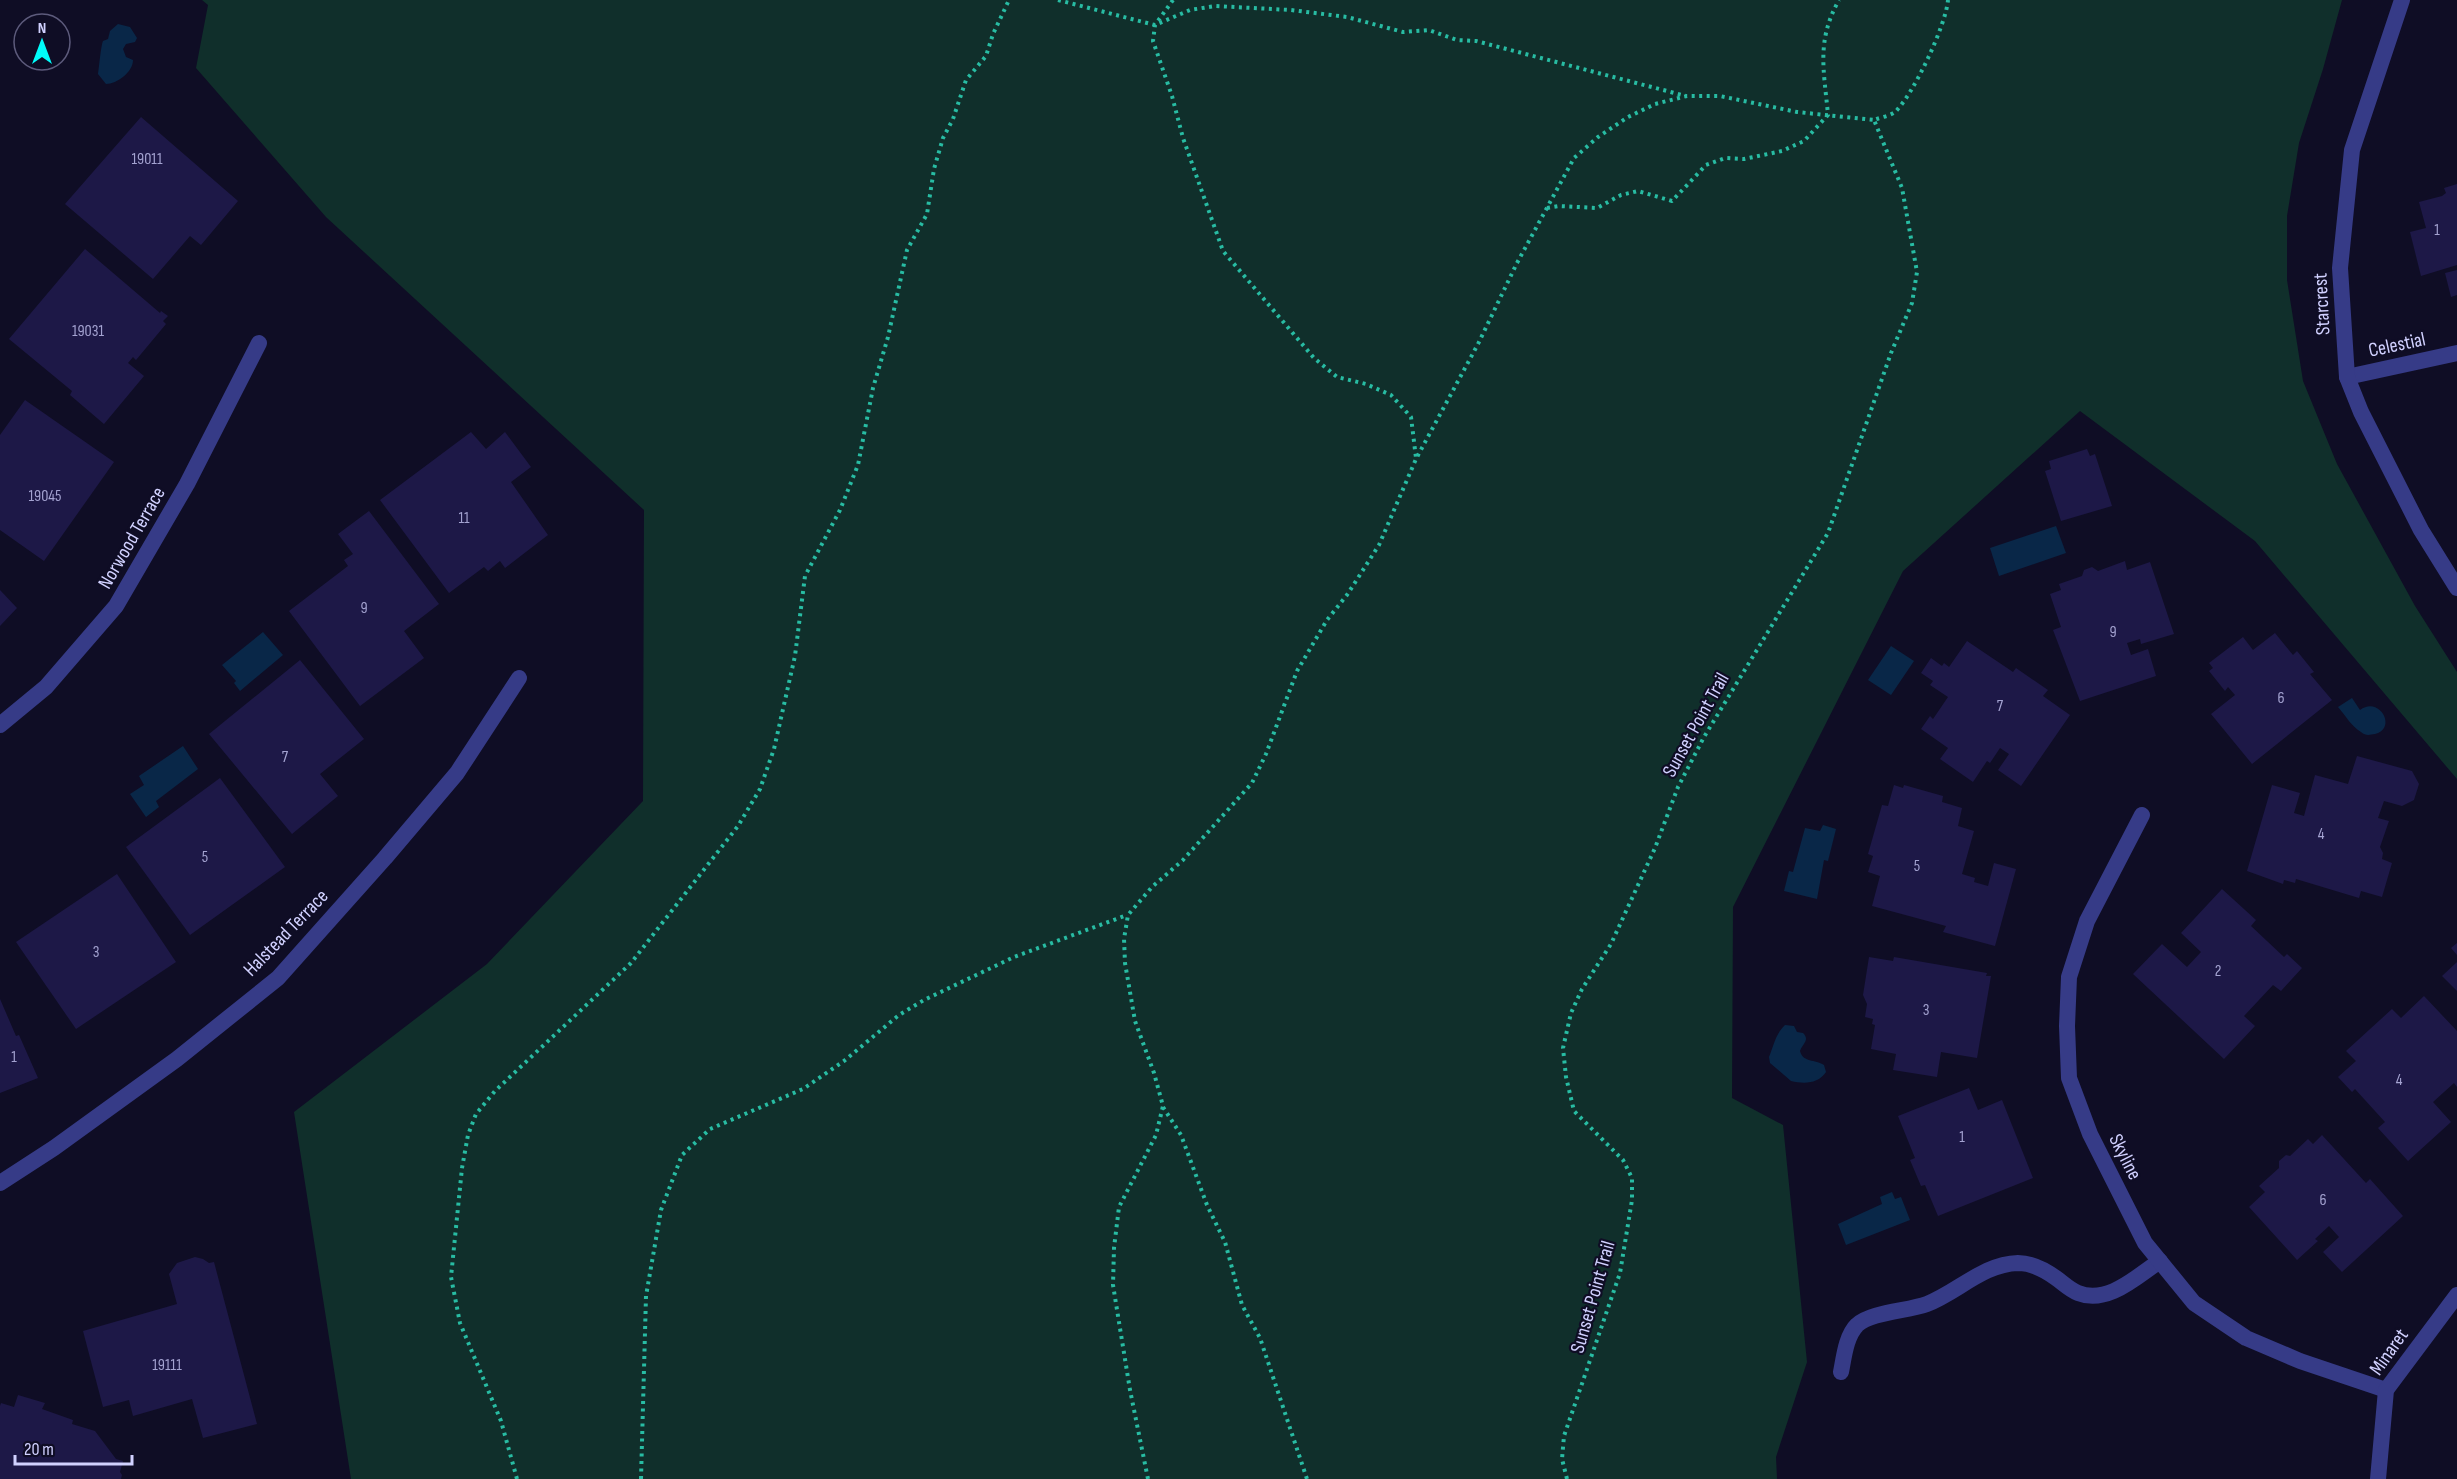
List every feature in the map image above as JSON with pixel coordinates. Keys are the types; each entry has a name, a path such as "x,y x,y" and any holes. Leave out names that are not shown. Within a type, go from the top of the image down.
{"street":[{"name":"Starcrest","path":"2402,0 2352,150 2340,268 2347,377 2361,412 2421,530 2457,588"},
{"name":"Norwood Terrace","path":"0,725 46,687 116,606 188,484 259,343"},
{"name":"Celestial","path":"2347,377 2457,353"},
{"name":"Halstead Terrace","path":"0,1183 54,1148 167,1066 278,978 457,773 519,678"},
{"name":"Skyline","path":"2142,815 2087,921 2069,977 2067,1026 2069,1078 2090,1134 2145,1243 2194,1303 2246,1338 2300,1361 2386,1390"},
{"path":"1841,1372 1851,1335 1858,1325 1876,1316 1929,1303 1987,1270 2016,1263 2028,1264 2046,1271 2075,1292 2092,1296 2108,1294 2120,1288 2160,1261"},
{"name":"Minaret","path":"2378,1479 2386,1390 2457,1295"}],"path":[{"path":"517,1479 501,1421 460,1323 453,1299 451,1257 468,1135 476,1114 495,1090 630,963 738,826 760,789 774,749 795,656 805,576 840,510 858,465 873,388 888,337 907,250 927,213 934,169 943,138 953,119 966,80 986,56 993,34 1009,0"},
{"path":"1058,0 1155,25 1190,10 1215,6 1291,10 1347,17 1403,32 1429,30 1457,40 1476,41 1687,96"},
{"path":"1173,0 1155,25 1153,42 1223,250 1314,358 1337,377 1366,384 1391,395 1411,417 1416,459"},
{"path":"1547,208 1559,206 1597,208 1621,195 1638,191 1672,201 1706,165 1725,158 1744,159 1782,151 1804,141 1828,115 1822,52 1828,19 1839,0"},
{"path":"641,1479 646,1296 661,1210 682,1155 710,1129 803,1089 844,1061 899,1015 924,1000 1014,957 1128,915 1152,887 1183,860 1252,783 1266,754 1297,670 1327,620 1347,595 1379,545 1416,459 1468,364 1517,263 1574,158 1598,137 1654,104 1687,96 1720,96 1767,107 1852,119 1874,120 1894,113 1904,101 1930,54 1948,0"},
{"name":"Sunset Point Trail","path":"1567,1479 1562,1459 1564,1436 1620,1273 1632,1200 1632,1178 1623,1160 1574,1111 1566,1077 1563,1048 1572,1013 1582,989 1611,944 1654,848 1678,787 1704,737 1828,533 1891,353 1912,303 1917,272 1902,188 1874,120"},
{"path":"1128,915 1124,939 1125,963 1135,1021 1163,1106 1180,1135 1224,1242 1242,1305 1260,1338 1307,1479"},
{"path":"1148,1479 1130,1390 1113,1285 1114,1248 1119,1207 1156,1135 1163,1106"}],"green space":[{"path":"202,0 2342,0 2299,143 2287,216 2287,280 2303,381 2337,464 2415,606 2457,672 2457,779 2255,541 2080,411 1903,571 1733,907 1732,1098 1783,1125 1807,1362 1776,1457 1777,1479 351,1479 294,1112 487,964 643,801 644,510 326,217 196,68 208,5"}],"water":[{"path":"118,24 130,27 137,38 135,42 126,44 123,49 126,57 133,60 124,76 115,82 106,84 98,74 103,41 108,39 110,31"},
{"path":"2056,526 2066,553 1999,576 1990,548"},
{"path":"263,632 283,655 240,691 234,683 236,681 222,665"},
{"path":"1891,646 1914,661 1891,695 1868,680"},
{"path":"2352,698 2360,710 2367,706 2379,709 2385,720 2382,731 2366,735 2352,724 2338,707"},
{"path":"183,746 198,769 156,801 159,807 146,817 130,794 144,785 139,776"},
{"path":"1823,825 1836,829 1828,861 1824,860 1817,899 1784,891 1789,871 1793,872 1805,828 1820,831"},
{"path":"1785,1025 1794,1026 1797,1032 1805,1035 1806,1040 1800,1051 1802,1055 1824,1065 1826,1072 1819,1079 1806,1083 1791,1081 1770,1063 1769,1057 1775,1040"},
{"path":"1892,1192 1895,1199 1901,1197 1910,1220 1846,1245 1838,1224 1882,1204 1880,1197"}],"building":[{"path":"141,117 238,201 201,245 190,236 153,279 65,204"},
{"path":"2457,184 2457,265 2421,276 2410,232 2426,228 2419,202 2442,196 2446,193 2444,188"},
{"path":"85,249 160,313 161,311 168,316 163,321 166,324 136,360 133,357 128,363 144,376 104,424 70,395 72,391 9,339"},
{"path":"2457,270 2457,295 2451,297 2445,273"},
{"path":"25,400 114,462 44,561 0,530 0,435"},
{"path":"471,432 486,449 505,432 531,467 511,482 548,535 505,568 500,561 488,571 484,567 449,593 380,500"},
{"path":"2087,449 2090,456 2095,454 2112,506 2061,521 2045,471 2051,469 2049,461"},
{"path":"369,511 439,604 404,631 424,658 360,706 289,611 348,566 344,560 353,554 338,534"},
{"path":"2125,561 2127,570 2150,562 2174,634 2141,644 2140,639 2127,643 2131,655 2148,649 2156,676 2080,701 2053,630 2061,627 2050,594 2061,590 2059,584 2082,576 2084,570 2092,567 2098,571"},
{"path":"0,590 17,608 0,626"},
{"path":"2275,633 2293,655 2297,651 2314,672 2310,674 2332,700 2252,764 2211,714 2235,695 2228,687 2225,691 2209,671 2213,668 2209,663 2243,637 2253,650"},
{"path":"1967,641 2013,672 2016,668 2048,690 2043,696 2070,715 2021,786 1998,770 2009,754 2000,748 1990,763 1987,761 1973,782 1940,759 1948,748 1921,729 1930,716 1933,719 1948,697 1930,685 1933,681 1921,673 1931,658 1942,666 1944,663 1949,667"},
{"path":"300,660 364,739 320,774 338,796 292,834 209,734"},
{"path":"2357,756 2412,771 2419,784 2414,800 2402,806 2384,801 2378,818 2389,821 2380,847 2383,853 2382,859 2392,863 2382,897 2361,891 2359,898 2296,879 2295,883 2284,880 2283,884 2247,871 2272,785 2300,793 2294,813 2304,816 2315,775 2348,784"},
{"path":"220,778 285,867 190,935 126,847"},
{"path":"1894,785 1903,788 1904,785 1943,796 1942,802 1962,808 1958,826 1974,831 1962,874 1975,878 1974,882 1988,886 1994,863 2016,869 1995,946 1943,932 1946,926 1872,906 1880,876 1868,872 1873,856 1868,854 1882,805 1888,806"},
{"path":"117,874 176,962 76,1029 16,942"},
{"path":"2222,889 2256,920 2251,926 2284,957 2287,954 2302,968 2281,991 2273,985 2244,1016 2255,1026 2224,1059 2133,974 2162,944 2187,967 2201,952 2181,933"},
{"path":"2457,943 2457,955 2451,948"},
{"path":"1869,957 1893,961 1894,957 1987,973 1986,976 1991,976 1977,1058 1941,1052 1937,1077 1893,1070 1896,1054 1871,1049 1875,1025 1872,1024 1873,1019 1865,1017 1867,1004 1863,995"},
{"path":"2457,962 2457,991 2442,976"},
{"path":"2424,996 2457,1031 2457,1087 2454,1083 2433,1102 2451,1122 2408,1161 2378,1128 2385,1122 2355,1089 2352,1092 2338,1077 2356,1061 2346,1051 2392,1009 2401,1018"},
{"path":"0,999 38,1078 0,1093"},
{"path":"1969,1088 1978,1110 2002,1100 2033,1178 1938,1216 1925,1185 1921,1186 1910,1160 1915,1158 1898,1116"},
{"path":"2322,1135 2366,1183 2370,1179 2403,1216 2342,1272 2323,1252 2339,1237 2329,1226 2315,1239 2318,1241 2297,1260 2249,1207 2265,1192 2259,1186 2279,1168 2279,1161 2286,1155 2290,1156 2308,1139 2313,1144"},
{"path":"195,1257 209,1263 214,1262 257,1424 203,1438 192,1399 133,1416 129,1400 103,1407 83,1331 177,1304 169,1274 177,1263"},
{"path":"18,1395 45,1403 42,1409 73,1420 72,1424 95,1431 116,1459 123,1461 121,1479 0,1479 0,1406 1,1403 14,1407"}]}
